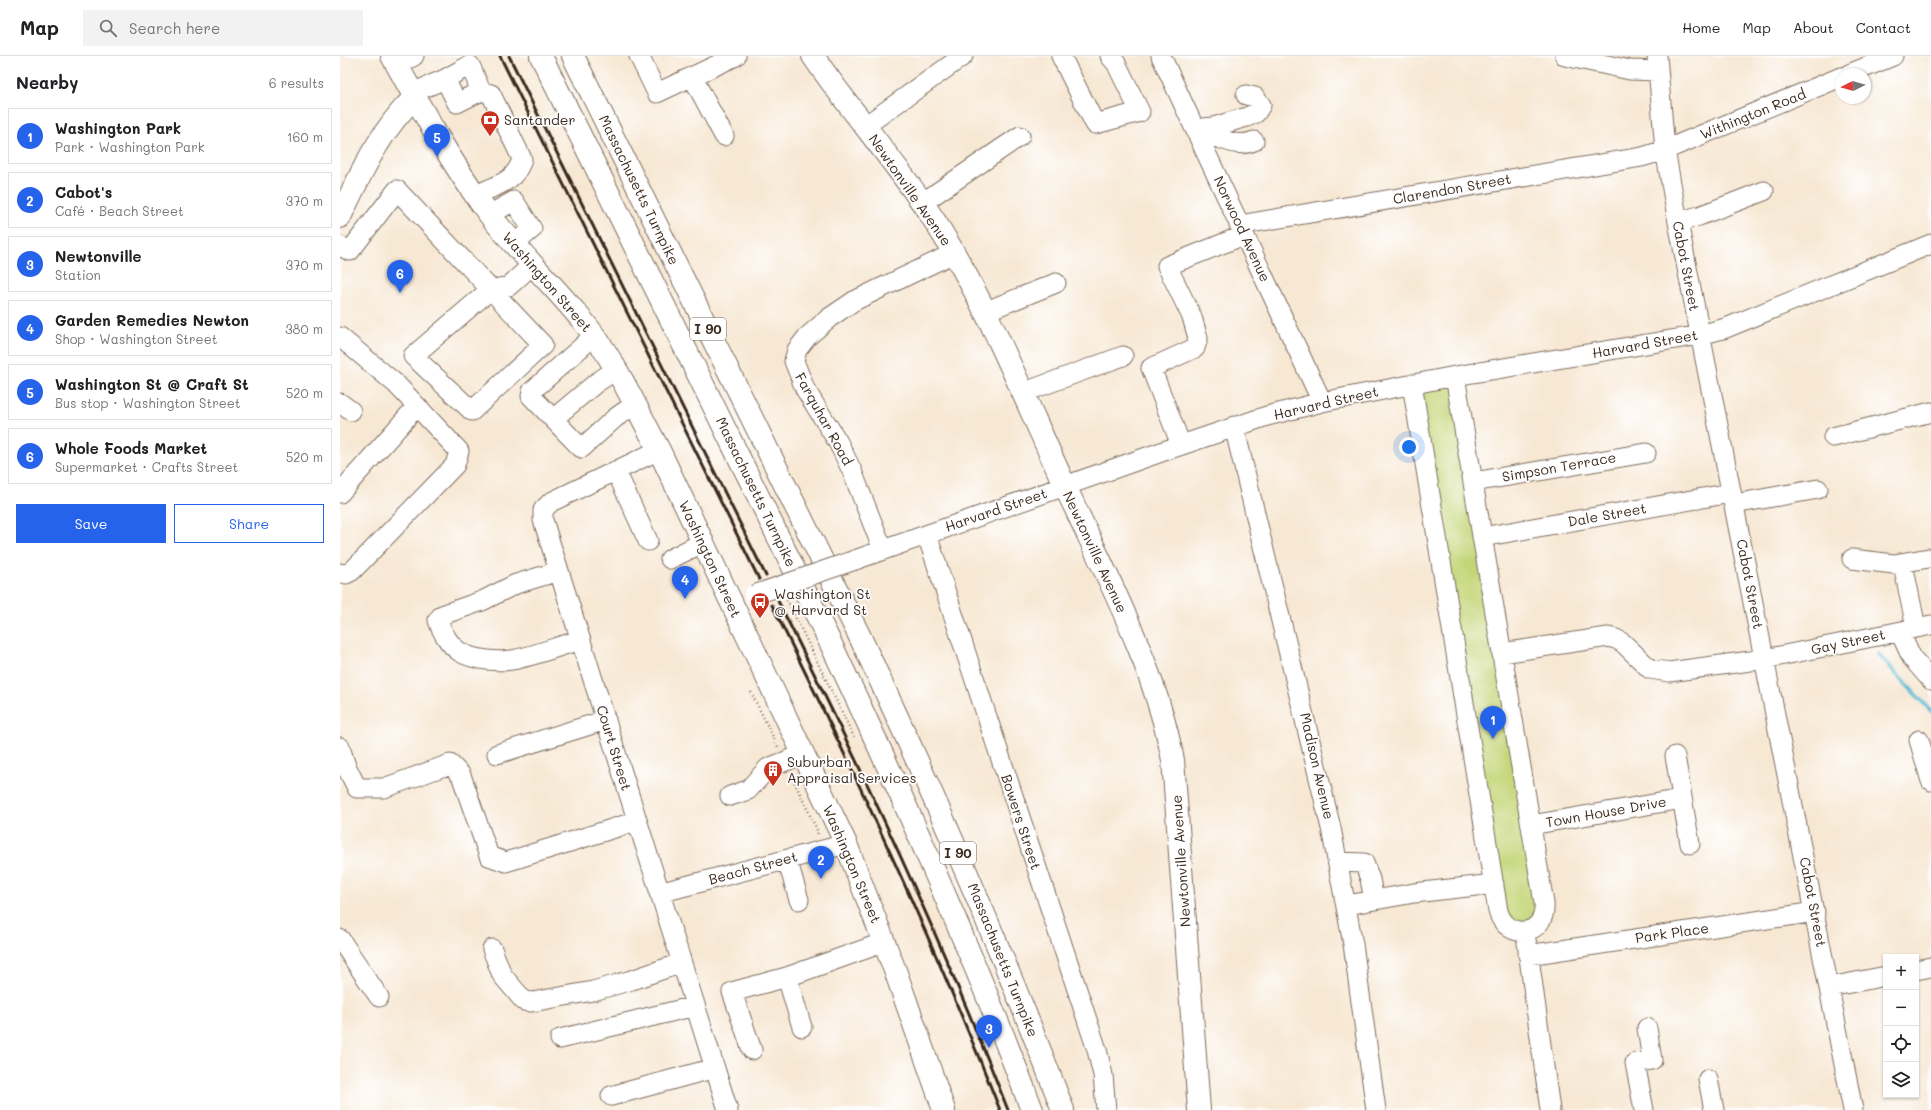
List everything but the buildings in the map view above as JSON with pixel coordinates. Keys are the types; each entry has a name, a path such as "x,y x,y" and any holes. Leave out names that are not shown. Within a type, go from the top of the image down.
{"main road":[{"name":"Massachusetts Turnpike","path":"541,56 872,730 966,945 1032,1110"},
{"name":"Massachusetts Turnpike","path":"573,56 852,620 902,726 996,942 1063,1110"},
{"name":"Newtonville Avenue","path":"813,56 922,203 954,253 984,312 1065,486 1129,626 1155,690 1173,760 1199,1110"},
{"name":"Washington Street","path":"401,59 414,95 475,195 513,245 582,320 594,336 617,369 634,405 659,450 732,604 796,761 846,844 885,942 944,1110"},
{"path":"340,218 375,149 389,126 414,95"}],"street":[{"path":"638,56 657,93 736,56"},
{"path":"865,126 963,56"},
{"path":"1061,56 1095,124 1140,112 1116,63 1110,56"},
{"name":"Norwood Avenue","path":"1161,56 1322,402"},
{"path":"1565,56 1630,70 1658,64"},
{"path":"1864,68 1893,56"},
{"name":"Cabot Street","path":"1658,64 1665,150 1678,222 1830,987 1853,1110"},
{"path":"414,95 470,65 482,92"},
{"path":"692,76 724,136"},
{"path":"445,79 457,103 482,92 491,94 522,159 519,170 510,179 475,195"},
{"name":"Withington Road","path":"1665,150 1835,79"},
{"path":"1196,131 1256,113 1261,105 1255,97 1246,95"},
{"path":"1196,131 1241,144 1254,141"},
{"path":"922,203 1020,136"},
{"name":"Clarendon Street","path":"1181,445 1151,368 1195,348 1198,338 1192,317 1167,266 1242,230 1642,157 1665,150"},
{"path":"340,246 350,251 397,190 490,290 543,345 472,411 413,356 490,290 509,286 532,265"},
{"path":"1678,222 1699,216 1764,191"},
{"name":"Harvard Street","path":"732,604 1234,426 1322,402 1412,384 1700,335 1741,323 1931,244"},
{"name":"Farquhar Road","path":"884,550 852,471 838,442 805,389 794,361 797,350 807,337 828,318 854,301 954,253"},
{"path":"984,312 1056,283"},
{"path":"594,336 532,391 532,396 582,448 615,418 634,405"},
{"path":"340,337 396,384 459,450 459,458 455,466 352,571 346,574 340,573"},
{"path":"1022,393 1123,356"},
{"path":"553,419 596,383 617,369"},
{"path":"1412,384 1500,919 1505,925 1513,930 1525,931 1537,926 1542,920 1545,911 1456,376"},
{"path":"340,493 416,406"},
{"path":"1833,437 1931,412"},
{"name":"Madison Avenue","path":"1234,426 1321,781 1338,862 1346,905 1376,1110"},
{"name":"Court Street","path":"659,450 551,502 545,507 543,520 728,1110"},
{"name":"Simpson Terrace","path":"1473,482 1646,453"},
{"path":"616,471 648,541"},
{"name":"Dale Street","path":"1482,537 1732,499 1818,489"},
{"name":"Bowers Street","path":"927,535 1097,1050 1103,1075 1106,1110"},
{"path":"670,559 702,542"},
{"path":"1852,559 1884,564 1903,564 1929,558"},
{"path":"1903,564 1916,628 1912,658 1931,680"},
{"path":"558,571 516,584 482,601 442,615 438,620 440,628 460,652 499,661 512,660 581,640"},
{"name":"Gay Street","path":"1502,654 1608,637 1623,643 1644,664 1659,672 1703,669 1765,659 1916,628"},
{"path":"497,754 606,720"},
{"path":"1919,740 1931,781"},
{"path":"340,747 346,766 357,788 384,788 450,764 461,775 490,856 506,862 637,821"},
{"path":"1675,756 1690,844"},
{"path":"730,796 748,790 768,768 796,761"},
{"name":"Town House Drive","path":"1531,825 1682,799"},
{"name":"Beach Street","path":"659,893 846,844"},
{"path":"787,859 799,900"},
{"path":"1338,862 1364,864 1370,879 1374,900"},
{"path":"1346,905 1414,893 1494,884"},
{"name":"Park Place","path":"1528,955 1815,912"},
{"path":"1525,931 1550,1110"},
{"path":"340,939 379,997"},
{"path":"752,1050 732,992 787,977 885,942"},
{"path":"492,949 502,975 524,1001 532,1002 593,991 632,980 681,963"},
{"path":"1919,969 1931,967"},
{"path":"787,977 802,1028"},
{"path":"1830,987 1883,977"},
{"path":"560,1039 695,1006"},
{"path":"1644,1110 1635,1063 1652,1060 1647,1028"},
{"path":"611,1096 715,1068"},
{"path":"1708,1079 1714,1110"}],"path":[{"path":"786,596 857,744"},
{"path":"751,692 781,753"},
{"path":"796,761 818,832 817,839"}],"green space":[{"path":"1455,376 1542,920 1505,925 1412,384"}],"waterway":[{"path":"1878,654 1931,711"}],"railway":[{"path":"500,56 759,579"},
{"path":"509,56 766,576"},
{"path":"778,601 840,727 899,853 955,981 1008,1110"},
{"path":"772,605 833,729 920,918 1000,1110"}],"place":[{"name":"Santander","path":"490,137"},
{"name":"Washington St @ Craft St","path":"437,157"},
{"name":"Whole Foods Market","path":"400,293"},
{"name":"Garden Remedies Newton","path":"685,599"},
{"name":"Washington St @ Harvard St","path":"760,619"},
{"name":"Washington Park","path":"1493,739"},
{"name":"Suburban Appraisal Services","path":"773,787"},
{"name":"Cabot's","path":"821,879"},
{"name":"Newtonville","path":"989,1048"}]}
